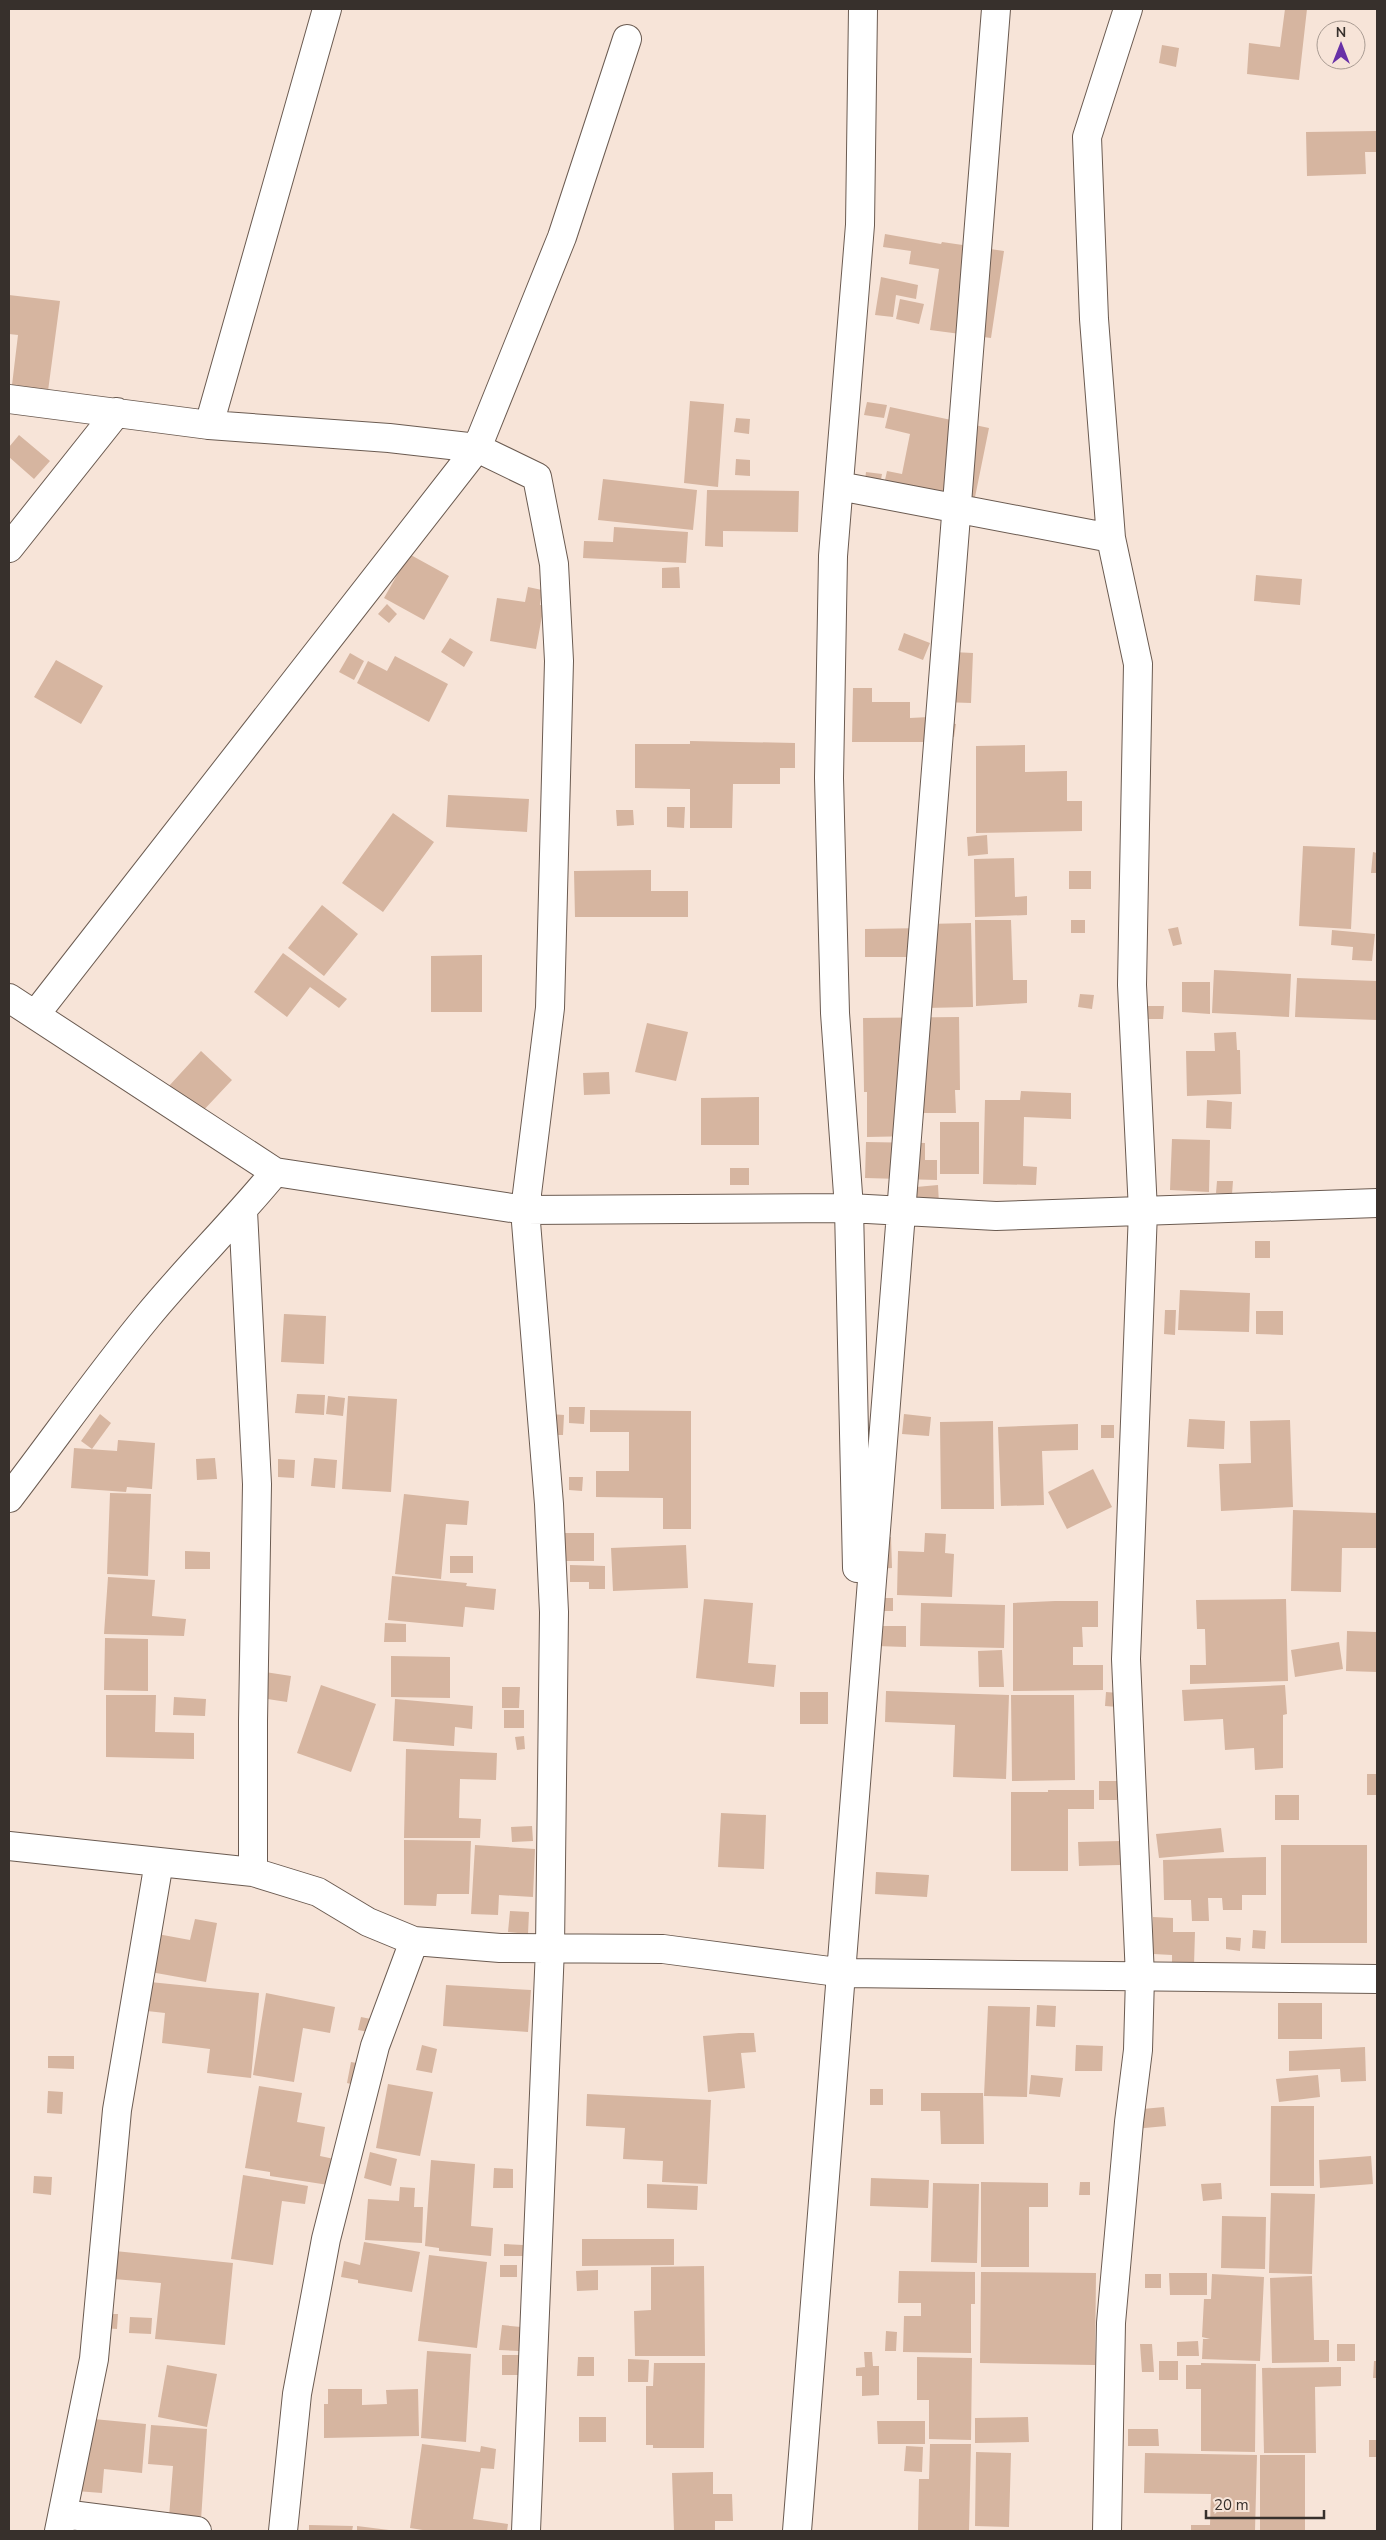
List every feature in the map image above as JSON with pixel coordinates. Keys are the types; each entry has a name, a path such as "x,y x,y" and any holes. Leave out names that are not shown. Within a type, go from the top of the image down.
{"street":[{"path":"209,425 327,9"},
{"path":"816,2531 824,2327 845,1973 858,1588 849,1208 835,1013 830,788 833,556 860,225 863,9"},
{"path":"797,2531 996,9"},
{"path":"1107,2531 1111,2323 1129,2122 1138,2050 1140,1977 1126,1659 1144,1211 1132,985 1138,664 1111,538 1094,320 1087,137 1128,9"},
{"path":"35,1015 477,448 562,237 627,39"},
{"path":"9,399 209,425 389,438 477,448 537,477 554,564 560,661 550,1008 525,1210 549,1504 554,1612 550,1948 526,2531"},
{"path":"9,548 117,412"},
{"path":"839,486 1111,538"},
{"path":"9,998 275,1172 525,1210 849,1208 996,1216 1377,1203"},
{"path":"9,1498 146,1318 212,1242 244,1211 275,1172"},
{"path":"244,1211 257,1484 253,1721 253,1872"},
{"path":"9,1846 253,1872 318,1892 368,1922 414,1941 500,1948 663,1949 845,1973 1377,1978"},
{"path":"159,1862 117,2110 94,2359 61,2523 197,2531"},
{"path":"283,2531 297,2394 326,2238 375,2046 414,1941"}],"building":[{"path":"1285,9 1307,9 1299,80 1247,74 1249,43 1280,47"},
{"path":"1162,45 1179,48 1176,67 1159,63"},
{"path":"1377,131 1377,152 1365,152 1366,174 1307,176 1306,132"},
{"path":"885,234 941,244 942,242 1004,251 991,338 930,330 939,269 909,264 911,251 883,247"},
{"path":"881,277 918,285 916,299 896,295 893,317 875,315"},
{"path":"9,295 60,301 48,391 12,385 18,335 9,334"},
{"path":"900,299 924,304 919,324 896,319"},
{"path":"690,401 724,404 718,487 684,483"},
{"path":"867,402 887,405 884,418 864,415"},
{"path":"890,407 989,428 973,507 883,489 887,471 902,474 910,434 885,428"},
{"path":"736,418 750,419 749,434 734,432"},
{"path":"19,435 50,461 34,479 9,457 9,447"},
{"path":"736,459 750,460 750,476 735,475"},
{"path":"866,472 882,474 879,491 864,489"},
{"path":"603,479 697,490 693,530 598,520"},
{"path":"707,490 799,491 798,532 723,531 723,547 705,546"},
{"path":"614,527 688,532 686,563 583,558 584,541 613,542"},
{"path":"409,554 449,576 424,620 384,598"},
{"path":"679,567 680,588 662,588 662,568"},
{"path":"1256,575 1302,579 1300,605 1254,601"},
{"path":"528,587 542,590 540,605 544,605 536,649 490,641 497,598 525,602"},
{"path":"387,604 397,614 389,623 378,614"},
{"path":"904,633 930,643 923,660 898,650"},
{"path":"450,638 473,652 464,667 441,652"},
{"path":"932,651 973,653 971,703 942,702"},
{"path":"350,653 364,661 354,680 339,672"},
{"path":"395,656 448,684 429,722 357,683 368,661 387,671"},
{"path":"56,660 103,686 81,724 34,697"},
{"path":"853,688 872,688 872,702 910,702 910,718 929,717 929,742 852,742"},
{"path":"943,722 956,724 954,737 942,735"},
{"path":"690,741 795,743 795,768 780,768 780,784 733,784 732,828 690,828 690,789 635,788 635,744 690,744"},
{"path":"1025,745 1025,772 1067,771 1067,801 1082,801 1082,831 976,833 976,746"},
{"path":"448,795 529,799 527,832 446,827"},
{"path":"667,807 685,807 684,828 667,827"},
{"path":"616,810 633,810 634,825 617,826"},
{"path":"393,813 434,842 383,912 342,883"},
{"path":"987,835 988,854 968,856 967,837"},
{"path":"1303,846 1355,848 1351,929 1299,926"},
{"path":"1373,852 1377,853 1377,873 1371,873"},
{"path":"1014,858 1015,897 1027,896 1027,915 975,917 974,859"},
{"path":"651,870 651,891 688,891 688,917 575,917 574,871"},
{"path":"1069,871 1091,871 1091,889 1069,889"},
{"path":"322,905 358,934 324,976 288,948"},
{"path":"975,920 1011,920 1013,980 1027,980 1027,1003 976,1006"},
{"path":"1071,920 1085,920 1085,933 1071,933"},
{"path":"971,923 973,1007 925,1008 909,957 865,957 865,929 926,928 926,924"},
{"path":"1178,927 1182,944 1173,946 1168,929"},
{"path":"1332,930 1375,934 1372,961 1352,960 1353,947 1331,945"},
{"path":"283,953 347,999 339,1008 310,987 287,1017 254,992"},
{"path":"482,955 482,1012 431,1012 431,956"},
{"path":"1214,970 1291,974 1289,1017 1212,1013"},
{"path":"1297,978 1377,981 1377,1020 1295,1017"},
{"path":"1182,982 1210,982 1210,1014 1182,1012"},
{"path":"1080,994 1094,995 1092,1009 1078,1007"},
{"path":"1145,1006 1164,1006 1163,1019 1145,1019"},
{"path":"959,1017 960,1090 955,1090 956,1113 917,1113 917,1136 867,1137 867,1092 864,1092 863,1018"},
{"path":"647,1023 688,1032 676,1081 635,1072"},
{"path":"1236,1032 1237,1050 1240,1050 1241,1094 1187,1096 1186,1051 1215,1051 1214,1033"},
{"path":"201,1051 232,1080 200,1114 169,1086"},
{"path":"609,1072 610,1094 584,1095 583,1073"},
{"path":"1021,1091 1071,1093 1071,1119 1024,1117 1023,1166 1037,1167 1036,1185 983,1184 985,1100 1020,1100"},
{"path":"759,1097 759,1145 701,1145 701,1098"},
{"path":"1207,1100 1232,1102 1231,1129 1206,1128"},
{"path":"940,1122 979,1122 979,1174 940,1174"},
{"path":"1172,1139 1210,1140 1209,1192 1170,1190"},
{"path":"866,1142 925,1143 925,1160 937,1160 937,1180 865,1178"},
{"path":"730,1168 749,1168 749,1185 730,1185"},
{"path":"1217,1181 1233,1181 1232,1194 1216,1193"},
{"path":"938,1185 939,1204 916,1205 916,1187"},
{"path":"1255,1241 1270,1241 1270,1258 1255,1258"},
{"path":"1180,1290 1250,1293 1249,1332 1178,1330"},
{"path":"1165,1310 1176,1310 1175,1335 1164,1334"},
{"path":"1256,1311 1283,1311 1283,1335 1256,1334"},
{"path":"284,1314 326,1316 324,1364 281,1362"},
{"path":"297,1394 325,1395 324,1415 295,1413"},
{"path":"328,1396 345,1398 343,1416 326,1414"},
{"path":"348,1396 397,1399 391,1492 342,1489"},
{"path":"569,1407 585,1407 584,1424 569,1423"},
{"path":"590,1410 691,1411 691,1529 663,1529 663,1498 596,1497 596,1471 629,1471 629,1432 590,1432"},
{"path":"100,1414 111,1423 92,1449 81,1441"},
{"path":"550,1414 564,1415 563,1435 550,1435"},
{"path":"904,1414 931,1417 929,1436 902,1434"},
{"path":"1189,1419 1225,1421 1224,1449 1187,1447"},
{"path":"1290,1420 1293,1507 1221,1511 1219,1464 1251,1463 1250,1421"},
{"path":"993,1421 994,1509 941,1509 940,1422"},
{"path":"1078,1424 1078,1450 1042,1451 1044,1505 1001,1506 998,1427"},
{"path":"1101,1425 1114,1425 1114,1438 1101,1438"},
{"path":"118,1440 155,1443 152,1489 127,1487 126,1492 71,1488 74,1448 117,1451"},
{"path":"215,1458 217,1479 197,1480 196,1459"},
{"path":"314,1458 337,1460 335,1488 311,1486"},
{"path":"278,1459 295,1460 294,1478 278,1477"},
{"path":"1093,1469 1112,1507 1067,1529 1048,1492"},
{"path":"569,1477 583,1477 582,1491 569,1490"},
{"path":"110,1493 151,1494 148,1576 107,1574"},
{"path":"404,1494 469,1501 467,1525 446,1524 441,1579 395,1574"},
{"path":"1293,1510 1377,1513 1377,1548 1342,1548 1341,1592 1291,1591"},
{"path":"561,1533 594,1533 594,1561 562,1561"},
{"path":"925,1533 946,1534 945,1553 954,1554 952,1597 897,1595 898,1551 924,1552"},
{"path":"875,1537 891,1537 892,1568 876,1569"},
{"path":"686,1545 688,1588 613,1591 611,1548"},
{"path":"185,1551 210,1552 210,1569 185,1569"},
{"path":"450,1556 473,1556 473,1573 450,1573"},
{"path":"570,1565 605,1566 605,1589 589,1589 589,1582 570,1582"},
{"path":"392,1576 467,1583 466,1586 496,1589 494,1610 465,1607 463,1627 388,1620"},
{"path":"108,1577 155,1580 152,1616 186,1619 184,1636 104,1634"},
{"path":"881,1598 893,1598 893,1611 881,1611"},
{"path":"704,1599 753,1603 748,1663 776,1665 774,1687 696,1678"},
{"path":"1286,1599 1288,1681 1190,1684 1190,1665 1206,1665 1205,1629 1197,1629 1196,1600"},
{"path":"1098,1601 1098,1627 1082,1627 1083,1647 1073,1647 1073,1665 1103,1665 1103,1690 1013,1691 1013,1603"},
{"path":"921,1603 1005,1605 1004,1648 920,1646"},
{"path":"385,1623 406,1624 406,1642 384,1642"},
{"path":"878,1626 906,1626 906,1647 877,1646"},
{"path":"1347,1631 1377,1632 1377,1672 1346,1671"},
{"path":"105,1638 148,1639 148,1691 104,1690"},
{"path":"1339,1642 1343,1669 1295,1677 1291,1650"},
{"path":"1002,1650 1004,1687 979,1687 978,1651"},
{"path":"391,1656 450,1657 450,1698 391,1697"},
{"path":"265,1672 291,1676 287,1702 261,1698"},
{"path":"321,1685 376,1704 351,1772 297,1753"},
{"path":"1285,1685 1287,1714 1283,1715 1283,1768 1255,1770 1254,1748 1225,1750 1223,1719 1184,1721 1182,1690"},
{"path":"502,1687 520,1687 519,1708 502,1708"},
{"path":"886,1691 1009,1695 1006,1779 953,1777 955,1725 885,1722"},
{"path":"800,1692 828,1692 828,1724 800,1724"},
{"path":"1106,1692 1119,1693 1118,1707 1105,1706"},
{"path":"106,1695 156,1695 155,1732 194,1733 194,1759 106,1757"},
{"path":"1011,1695 1074,1695 1075,1780 1012,1781"},
{"path":"174,1697 206,1699 205,1716 173,1715"},
{"path":"395,1699 473,1706 472,1729 455,1727 454,1746 393,1741"},
{"path":"504,1710 524,1710 524,1728 504,1728"},
{"path":"524,1736 525,1749 517,1750 515,1737"},
{"path":"406,1749 497,1753 496,1780 460,1779 459,1818 481,1819 480,1838 404,1838"},
{"path":"1367,1774 1377,1774 1377,1795 1367,1795"},
{"path":"1099,1781 1117,1781 1117,1800 1099,1800"},
{"path":"1048,1790 1094,1790 1094,1809 1068,1809 1068,1871 1011,1871 1011,1792 1048,1792"},
{"path":"1275,1795 1299,1795 1299,1820 1275,1820"},
{"path":"721,1813 766,1815 764,1869 718,1867"},
{"path":"532,1826 533,1841 512,1842 511,1827"},
{"path":"1221,1828 1224,1852 1159,1858 1156,1834"},
{"path":"404,1840 471,1841 469,1894 437,1894 436,1906 404,1905"},
{"path":"1120,1841 1120,1865 1079,1866 1078,1842"},
{"path":"475,1845 535,1849 533,1897 499,1895 498,1915 471,1914"},
{"path":"1281,1845 1367,1845 1367,1943 1281,1943"},
{"path":"1266,1857 1266,1895 1242,1895 1242,1910 1223,1910 1222,1898 1208,1898 1209,1921 1192,1921 1191,1900 1164,1900 1163,1860"},
{"path":"876,1872 929,1875 927,1897 875,1894"},
{"path":"510,1911 529,1912 528,1934 508,1932"},
{"path":"1153,1917 1173,1918 1173,1932 1195,1932 1194,1965 1172,1964 1172,1955 1153,1954"},
{"path":"195,1919 217,1923 206,1982 145,1971 152,1933 190,1940"},
{"path":"1253,1930 1266,1931 1265,1949 1252,1948"},
{"path":"1226,1937 1241,1938 1240,1951 1226,1949"},
{"path":"150,1982 259,1993 251,2078 207,2073 210,2049 162,2043 165,2013 147,2011"},
{"path":"446,1985 531,1990 528,2032 443,2026"},
{"path":"266,1993 335,2007 330,2033 303,2028 294,2082 253,2075"},
{"path":"1278,2003 1322,2003 1322,2039 1278,2039"},
{"path":"1037,2005 1056,2006 1055,2027 1036,2026"},
{"path":"988,2006 1030,2007 1027,2097 984,2096"},
{"path":"361,2017 376,2020 374,2033 358,2030"},
{"path":"754,2033 756,2052 741,2053 745,2088 708,2092 703,2036"},
{"path":"422,2045 437,2049 432,2073 416,2070"},
{"path":"1076,2045 1103,2046 1102,2071 1075,2071"},
{"path":"1365,2047 1366,2081 1341,2082 1340,2069 1289,2071 1289,2051"},
{"path":"48,2056 74,2056 74,2069 48,2068"},
{"path":"351,2062 362,2064 358,2086 347,2083"},
{"path":"1031,2075 1063,2078 1060,2097 1029,2094"},
{"path":"1318,2075 1320,2097 1279,2102 1276,2079"},
{"path":"388,2084 433,2092 420,2156 376,2148"},
{"path":"259,2086 302,2093 297,2122 325,2127 320,2156 339,2160 335,2186 270,2176 270,2172 245,2168"},
{"path":"870,2089 883,2089 883,2105 870,2105"},
{"path":"48,2091 63,2092 62,2114 47,2113"},
{"path":"921,2093 983,2093 984,2144 941,2144 940,2111 921,2111"},
{"path":"587,2094 711,2100 707,2184 662,2182 663,2161 623,2159 625,2128 586,2126"},
{"path":"1271,2106 1314,2106 1314,2186 1270,2186"},
{"path":"1164,2107 1166,2126 1134,2129 1132,2110"},
{"path":"370,2152 397,2159 391,2186 364,2178"},
{"path":"1371,2156 1373,2184 1320,2188 1319,2160"},
{"path":"431,2160 475,2164 471,2226 493,2228 491,2256 439,2251 439,2248 425,2246"},
{"path":"494,2168 513,2169 513,2188 493,2188"},
{"path":"243,2175 308,2186 305,2204 282,2201 273,2265 231,2259"},
{"path":"34,2176 52,2177 51,2195 33,2193"},
{"path":"871,2178 929,2180 928,2208 870,2206"},
{"path":"981,2182 1048,2183 1048,2207 1029,2207 1029,2267 981,2267"},
{"path":"1080,2182 1090,2182 1090,2195 1079,2195"},
{"path":"933,2183 979,2184 977,2263 931,2262"},
{"path":"1221,2183 1222,2199 1203,2201 1201,2184"},
{"path":"647,2184 698,2186 697,2210 647,2208"},
{"path":"400,2187 415,2188 414,2207 423,2207 422,2243 365,2240 368,2199 399,2201"},
{"path":"1271,2193 1315,2194 1312,2274 1269,2273"},
{"path":"1222,2216 1266,2217 1265,2269 1221,2268"},
{"path":"582,2239 674,2239 674,2265 582,2266"},
{"path":"364,2242 420,2252 412,2292 358,2283 358,2280 341,2277 344,2261 360,2265"},
{"path":"504,2244 523,2245 523,2256 504,2256"},
{"path":"105,2250 233,2263 225,2345 155,2339 161,2283 102,2278"},
{"path":"429,2255 487,2262 477,2348 418,2341"},
{"path":"500,2265 517,2265 517,2277 500,2277"},
{"path":"704,2266 705,2356 635,2356 634,2311 651,2310 651,2267"},
{"path":"598,2270 598,2290 577,2291 576,2271"},
{"path":"899,2271 975,2272 975,2304 971,2304 971,2353 903,2352 904,2316 921,2316 921,2303 898,2303"},
{"path":"981,2272 1096,2273 1095,2365 980,2363"},
{"path":"1169,2273 1207,2273 1207,2295 1170,2295"},
{"path":"1145,2274 1161,2274 1161,2288 1145,2288"},
{"path":"1212,2274 1264,2277 1260,2361 1202,2359 1203,2339 1210,2339 1202,2337 1204,2299 1211,2299"},
{"path":"1312,2276 1314,2340 1329,2340 1329,2362 1272,2363 1270,2278"},
{"path":"103,2314 118,2314 117,2329 102,2328"},
{"path":"130,2317 152,2318 151,2334 129,2333"},
{"path":"502,2325 521,2327 519,2351 499,2350"},
{"path":"886,2331 897,2332 896,2351 885,2351"},
{"path":"1198,2341 1199,2356 1177,2356 1177,2342"},
{"path":"1140,2344 1152,2344 1154,2372 1142,2372"},
{"path":"1337,2344 1355,2344 1355,2361 1337,2361"},
{"path":"427,2351 471,2354 466,2442 421,2438"},
{"path":"864,2352 872,2352 873,2366 879,2366 879,2395 862,2396 862,2376 856,2376 856,2368 865,2367"},
{"path":"502,2355 521,2355 521,2375 502,2375"},
{"path":"578,2357 594,2357 594,2376 577,2376"},
{"path":"917,2357 972,2358 971,2440 929,2439 929,2400 917,2400"},
{"path":"628,2359 649,2360 648,2382 628,2382"},
{"path":"1159,2361 1178,2361 1178,2380 1159,2380"},
{"path":"1374,2361 1377,2361 1377,2378 1373,2378"},
{"path":"654,2363 705,2363 704,2448 653,2448 653,2445 646,2445 646,2386 653,2386"},
{"path":"1201,2363 1256,2364 1255,2452 1201,2451 1201,2389 1186,2389 1186,2365 1201,2365"},
{"path":"167,2365 217,2374 207,2427 158,2417"},
{"path":"1341,2367 1341,2386 1315,2387 1316,2453 1264,2453 1262,2368"},
{"path":"328,2389 362,2389 362,2405 387,2404 386,2390 418,2389 419,2436 324,2438 324,2404 328,2404"},
{"path":"579,2417 606,2417 606,2442 579,2442"},
{"path":"1028,2417 1029,2442 975,2443 975,2418"},
{"path":"83,2418 146,2424 142,2473 104,2469 102,2493 76,2491"},
{"path":"877,2421 925,2421 925,2444 878,2444"},
{"path":"151,2425 207,2429 201,2520 169,2517 173,2466 148,2464"},
{"path":"1128,2429 1158,2429 1159,2446 1128,2446"},
{"path":"1369,2440 1377,2440 1377,2457 1369,2457"},
{"path":"422,2444 480,2452 481,2446 496,2449 494,2469 481,2468 473,2519 508,2524 507,2531 429,2531 410,2528"},
{"path":"930,2444 971,2444 969,2531 918,2531 919,2479 929,2479"},
{"path":"906,2446 923,2447 922,2472 904,2471"},
{"path":"976,2452 1011,2453 1009,2527 975,2526"},
{"path":"1145,2453 1257,2455 1255,2531 1191,2531 1191,2525 1210,2525 1211,2494 1144,2493"},
{"path":"1260,2455 1305,2455 1305,2531 1260,2531"},
{"path":"713,2472 713,2494 732,2494 733,2521 715,2521 715,2531 674,2531 672,2473"},
{"path":"309,2525 353,2526 352,2531 309,2531"},
{"path":"357,2526 389,2530 389,2531 357,2531"}]}
